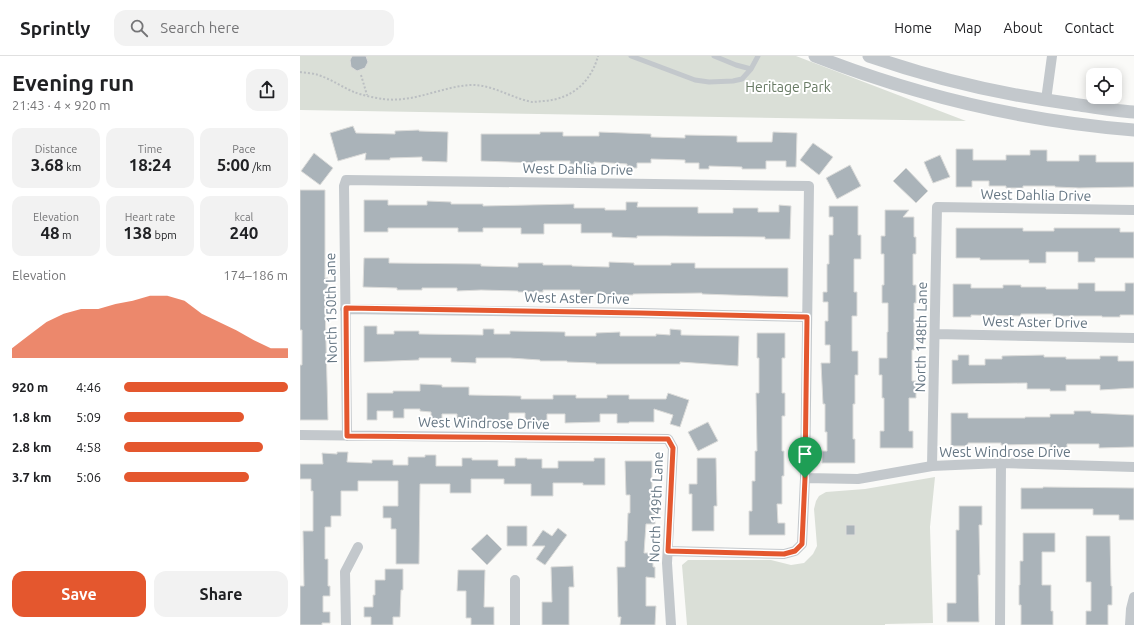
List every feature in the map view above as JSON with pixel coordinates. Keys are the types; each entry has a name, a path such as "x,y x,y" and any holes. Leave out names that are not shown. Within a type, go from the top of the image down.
{"street":[{"path":"815,56 884,82 971,105 1045,120 1134,130"},
{"path":"869,56 917,71 986,89 1046,100 1134,112"},
{"path":"1046,100 1052,56"},
{"name":"West Dahlia Drive","path":"346,180 809,186 807,317"},
{"name":"North 150th Lane","path":"346,180 344,186 347,436"},
{"name":"West Dahlia Drive","path":"937,207 1134,210"},
{"name":"North 148th Lane","path":"932,466 937,207"},
{"name":"West Aster Drive","path":"346,308 632,312 807,317"},
{"path":"668,551 784,554 795,551 802,544 805,478 807,317"},
{"name":"West Aster Drive","path":"935,334 1134,338"},
{"name":"West Windrose Drive","path":"300,435 668,439"},
{"name":"North 149th Lane","path":"668,439 673,448 668,551 671,625"},
{"path":"1000,625 1001,463"},
{"name":"West Windrose Drive","path":"805,478 858,479 932,466 1001,463 1134,467"},
{"path":"346,625 345,572 358,547"},
{"path":"515,580 515,625"},
{"path":"1130,625 1131,609 1134,597"}],"lane":[{"path":"631,56 695,80 709,82 742,79 751,69 758,56"},
{"path":"714,56 751,69"}],"path":[{"path":"300,72 317,74 354,92 383,99 408,100 471,85 489,88 533,102 552,101 567,96 579,89 596,64 598,56"},
{"path":"361,75 367,95"}],"green space":[{"name":"Heritage Park","path":"300,56 796,56 966,121 300,110"},
{"path":"935,477 930,527 933,623 885,625 687,625 682,565 688,560 771,560 791,565 804,563 813,554 817,546 814,509 819,496 826,492 865,489"}],"building":[{"path":"352,56 366,56 368,62 365,68 357,71 351,67 350,60"},
{"path":"353,126 356,133 395,134 395,131 419,130 448,132 447,162 422,161 422,157 390,158 390,160 365,160 366,153 338,161 330,133"},
{"path":"540,132 563,132 563,136 599,136 599,132 651,134 651,137 685,138 685,135 737,136 737,142 772,142 773,132 797,133 796,167 786,167 786,161 766,161 766,169 742,169 742,167 709,166 709,169 699,169 699,163 685,163 685,160 651,159 651,163 637,163 637,168 627,168 627,164 594,162 594,164 570,164 570,161 536,161 536,163 481,161 481,134 540,134"},
{"path":"813,143 833,157 819,175 800,160"},
{"path":"956,149 973,149 973,160 1006,160 1006,155 1030,155 1030,150 1047,150 1047,161 1079,161 1079,155 1096,155 1096,162 1134,162 1134,187 1079,188 1023,186 1023,188 1006,188 1006,186 989,186 989,181 972,181 972,187 956,187"},
{"path":"314,153 333,168 320,185 301,171"},
{"path":"940,155 950,177 933,183 924,162"},
{"path":"850,165 861,186 837,199 826,178"},
{"path":"906,168 928,191 916,203 893,181"},
{"path":"300,190 325,190 325,278 328,278 328,289 325,289 325,303 328,420 300,420 300,365 302,365 302,330 300,330"},
{"path":"364,200 388,200 388,205 427,205 427,201 451,202 451,204 483,204 483,206 574,204 574,208 605,208 605,210 626,210 626,202 638,202 637,207 698,207 698,213 733,213 733,208 758,208 758,212 779,212 779,205 791,206 790,239 765,239 765,237 612,237 612,233 581,233 581,224 544,224 544,234 521,234 521,228 483,228 483,232 458,232 458,228 388,228 388,232 364,232"},
{"path":"829,206 858,206 858,235 861,235 861,259 854,259 854,292 857,292 857,316 852,316 852,351 858,351 858,375 855,375 855,404 853,404 855,463 822,463 822,451 827,451 827,432 825,432 825,404 823,404 821,363 830,363 830,345 825,345 825,321 828,321 828,302 823,302 823,292 827,292 829,235 833,235 833,217 829,217"},
{"path":"885,210 909,210 903,217 914,217 916,254 913,254 913,285 916,285 916,303 914,303 914,350 912,350 912,381 916,381 916,398 909,398 909,431 913,431 913,448 880,448 880,431 884,431 884,398 882,398 882,375 879,375 879,358 887,358 888,332 888,303 882,303 882,285 884,285 884,254 881,254 881,236 885,236"},
{"path":"956,228 1023,228 1023,231 1054,231 1054,228 1120,228 1120,232 1134,232 1134,258 1095,258 1095,262 1078,262 1078,252 1046,252 1046,263 1029,263 1029,260 980,260 980,258 956,258"},
{"path":"364,258 389,258 389,263 481,264 481,266 518,267 518,263 543,263 543,265 609,267 609,262 634,263 634,265 671,265 671,263 695,263 695,268 788,268 788,297 702,293 633,295 580,294 580,290 518,292 481,290 457,291 457,288 422,288 422,290 397,290 397,288 363,287"},
{"path":"1078,283 1095,283 1095,291 1125,291 1125,283 1134,283 1134,315 1102,317 1021,314 1021,316 971,315 971,317 953,317 953,284 971,284 971,288 1003,288 1003,285 1021,285 1021,287 1046,287 1046,289 1078,289"},
{"path":"364,326 377,326 377,334 394,334 394,331 419,331 419,334 483,335 483,329 494,329 494,334 510,334 510,331 565,332 565,336 596,336 596,333 620,332 620,336 656,336 656,334 670,335 670,329 681,330 681,335 739,336 738,366 680,362 680,364 596,364 510,358 476,358 476,363 451,362 451,358 419,358 419,360 364,362"},
{"path":"757,333 785,333 785,358 782,358 782,393 785,393 785,416 782,416 784,476 782,476 782,504 777,504 778,523 785,523 785,535 749,535 749,511 752,511 752,481 755,481 755,451 757,451 756,393 759,393 759,358 757,358"},
{"path":"958,355 969,355 969,365 985,365 985,359 1002,359 1002,356 1044,355 1044,357 1066,357 1066,359 1100,359 1100,356 1118,356 1118,361 1134,361 1134,388 1100,390 1100,385 1066,385 1066,391 1050,391 1050,389 1027,389 1027,383 952,384 952,360 958,360"},
{"path":"420,384 442,385 442,387 469,387 469,395 521,396 521,399 553,399 553,395 576,395 576,398 607,398 607,395 629,395 629,399 666,399 668,393 689,400 680,427 670,424 673,415 654,409 654,422 629,423 617,423 617,414 600,414 600,422 565,423 565,414 547,414 547,422 525,422 525,413 509,413 509,423 457,423 457,414 442,414 442,421 431,421 431,412 420,411 420,409 404,409 404,418 393,418 393,411 377,411 377,420 367,420 367,393 420,391"},
{"path":"1074,411 1134,415 1134,447 1099,448 1099,444 1067,444 1067,448 1050,448 1050,444 1001,445 1001,443 968,443 968,446 951,446 951,413 968,413 968,418 1025,418 1050,417 1050,414 1074,414"},
{"path":"708,422 718,441 698,451 688,432"},
{"path":"337,452 348,452 347,462 372,463 372,460 393,460 393,465 408,465 408,457 425,457 425,455 436,455 436,466 462,466 462,458 472,458 472,460 498,460 498,466 515,466 515,458 527,458 542,459 542,468 558,468 558,461 594,461 594,458 605,458 605,485 553,483 553,496 531,496 531,484 504,484 504,479 471,479 471,493 450,493 450,484 420,484 419,564 396,564 396,529 391,529 391,518 383,518 383,506 398,506 398,481 358,481 358,491 341,491 341,516 331,516 331,527 325,527 325,559 328,559 328,586 330,586 330,596 323,596 323,612 330,612 330,623 322,623 322,625 300,625 300,586 304,586 303,531 313,531 313,491 311,491 311,479 300,479 300,464 323,464 322,453 337,454"},
{"path":"697,458 716,458 717,506 714,506 714,531 692,531 692,494 689,494 689,484 697,484"},
{"path":"625,461 652,461 652,514 655,514 655,524 646,524 644,553 653,553 655,578 646,577 646,606 656,606 655,625 620,625 621,617 618,617 617,567 625,567 625,541 627,541 628,513 630,513 630,495 626,495"},
{"path":"1021,488 1134,488 1134,520 1119,520 1119,515 1093,515 1093,509 1021,509"},
{"path":"959,506 982,506 982,525 979,525 979,622 947,622 947,603 956,603 956,530 959,530"},
{"path":"846,525 855,525 855,535 846,535"},
{"path":"507,526 527,526 527,546 507,546"},
{"path":"558,528 567,535 545,565 536,559 545,546 532,546 543,530 552,536"},
{"path":"1023,533 1055,533 1055,552 1042,552 1042,585 1051,585 1051,611 1053,611 1053,625 1021,625 1019,585 1020,561 1023,561"},
{"path":"487,534 502,549 487,565 471,549"},
{"path":"1086,536 1110,536 1112,605 1108,605 1108,625 1086,625 1086,611 1091,611 1091,582 1086,582"},
{"path":"573,566 574,587 569,587 569,625 542,625 542,602 552,602 551,567"},
{"path":"385,569 403,569 403,590 401,590 400,617 393,617 393,625 371,625 371,617 364,617 364,607 373,607 375,580 385,580"},
{"path":"458,570 485,570 484,607 494,607 494,625 471,625 471,618 466,618 466,591 457,591"}],"route":[{"path":"346,308 807,317 805,478 802,544 795,551 784,554 668,551 673,448 668,439 347,436 346,308"}]}
